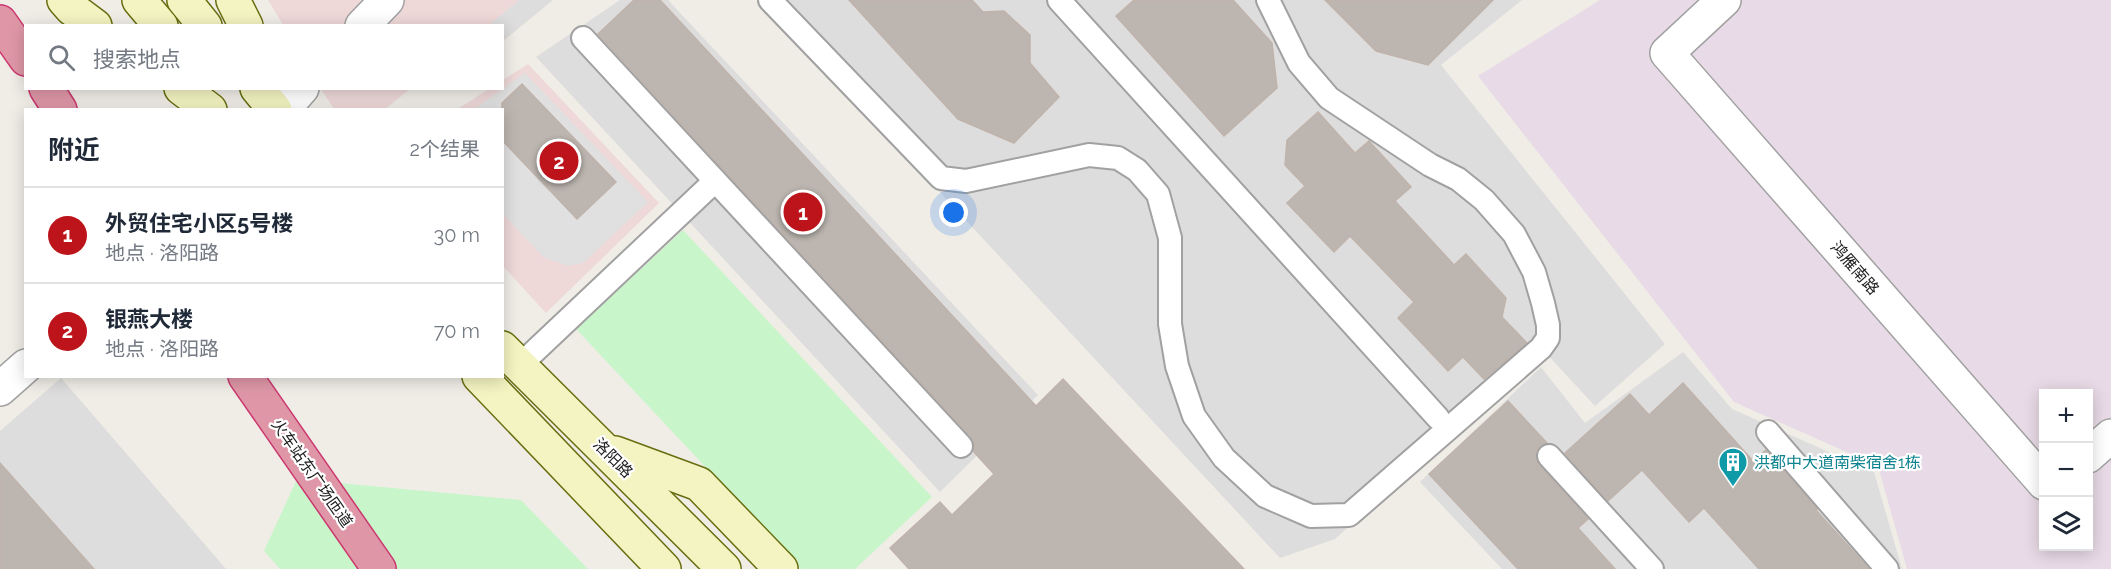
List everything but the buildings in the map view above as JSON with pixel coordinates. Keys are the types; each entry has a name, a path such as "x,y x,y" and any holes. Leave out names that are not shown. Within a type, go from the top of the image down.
{"highway":[{"path":"0,22 24,56"},
{"path":"47,90 59,108"},
{"name":"火车站东广场匝道","path":"246,378 379,569"}],"main road":[{"path":"64,0 92,24"},
{"path":"139,0 159,24"},
{"path":"184,0 203,24"},
{"path":"232,0 245,24"},
{"path":"185,90 207,108"},
{"path":"217,90 231,108"},
{"path":"262,90 288,100"},
{"name":"洛阳路","path":"511,356 724,569"},
{"path":"481,378 664,569"},
{"path":"605,450 699,484 781,569"}],"street":[{"path":"364,24 387,0"},
{"name":"鸿雁南路","path":"1724,0 1667,53 2039,478"},
{"path":"0,389 24,368"},
{"path":"2093,452 2111,436"}],"lane":[{"path":"770,0 940,178 966,181 1089,156 1118,158 1137,170 1158,194 1170,238 1170,324 1178,366 1194,416 1224,458 1265,496 1311,516 1349,515 1541,348 1548,338 1548,325 1534,272 1514,234 1484,200 1458,179 1430,165 1329,98 1299,63 1268,0"},
{"path":"1059,0 1438,418"},
{"path":"583,38 961,446"},
{"path":"511,356 715,181"},
{"path":"1768,432 1887,569"},
{"path":"1549,456 1652,569"}],"shaded area":[{"path":"268,0 519,0 490,24 282,24"},
{"path":"352,0 553,0 504,40 504,24 368,24"},
{"path":"620,0 668,0 1038,395 940,492 536,57"},
{"path":"761,0 1522,0 1441,65 1665,344 1595,406 1544,351 1335,539 1280,558"},
{"path":"1600,0 2111,0 2111,569 1907,569 1878,466 1734,402 1478,76"},
{"path":"528,64 659,203 546,313 504,267 504,108 459,108 487,90 504,90 504,79"},
{"path":"525,73 648,202 583,263 568,266 543,257 504,215 504,108 476,108"},
{"path":"322,90 409,90 386,108 333,108"},
{"path":"1683,352 1732,409 1874,472 1902,569 1502,569 1420,482 1541,367 1585,423"},
{"path":"61,378 226,569 0,569 0,431"}],"green space":[{"path":"683,230 932,497 855,569 801,569 576,329"},
{"path":"297,479 521,500 588,569 280,569 264,551"}],"place":[{"name":"银燕大楼","path":"559,161"},
{"name":"外贸住宅小区5号楼","path":"803,212"},
{"name":"洪都中大道南柴宿舍1栋","path":"1733,488"}]}
